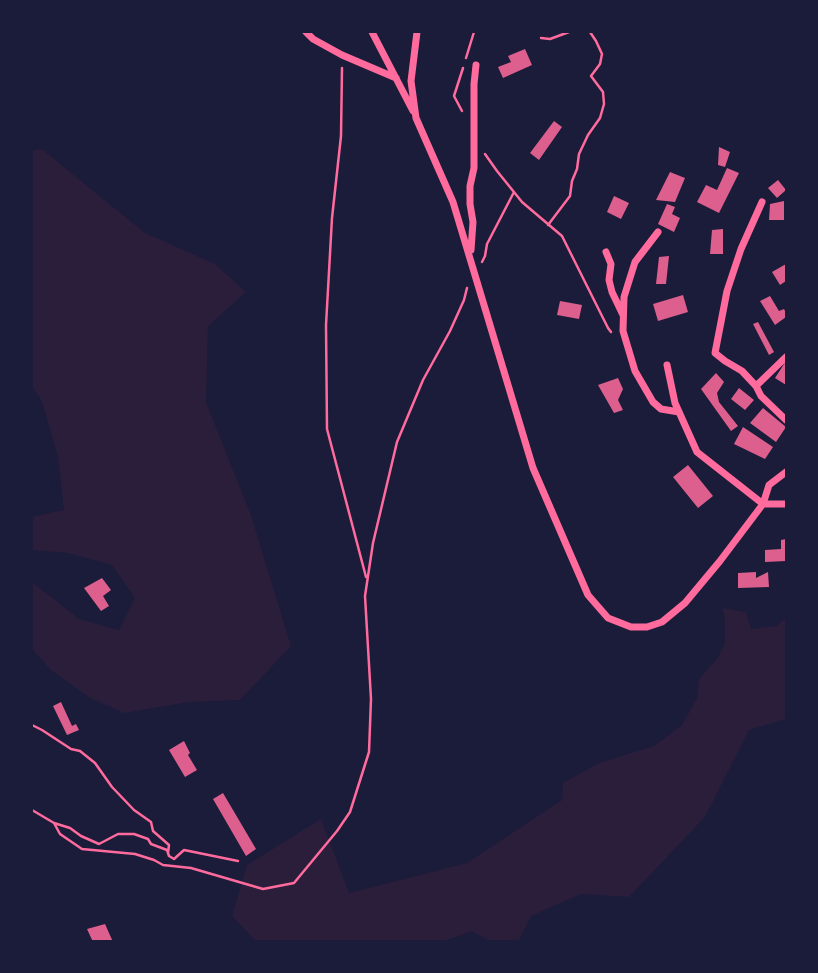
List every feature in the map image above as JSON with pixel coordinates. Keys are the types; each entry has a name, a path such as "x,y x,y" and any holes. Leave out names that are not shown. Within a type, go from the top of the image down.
{"street":[{"path":"306,32 313,39 342,55 396,78"},
{"path":"372,32 416,118 453,202 533,468 589,595 608,618 631,627 647,627 663,622 685,603 720,561 763,504 769,485 786,472"},
{"path":"416,118 411,80 417,32"},
{"path":"471,258 473,222 470,186 474,168 476,65"},
{"path":"762,202 741,249 727,291 715,353 742,371 761,396 786,420"},
{"path":"658,232 635,262 624,297 623,331 635,371 653,402 661,409 679,412"},
{"path":"606,252 611,264 609,280 612,292 623,316"},
{"path":"756,386 786,357"},
{"path":"667,365 675,403 697,452 763,504 786,503"}],"path":[{"path":"541,38 550,39 569,32"},
{"path":"548,225 570,196 579,154 600,118 604,104 603,92 591,76 600,64 602,54 590,32"},
{"path":"342,55 341,136 332,218 327,324 327,429 367,580"},
{"path":"454,96 465,116"},
{"path":"475,137 522,202 562,236 607,328 628,349"},
{"path":"54,823 60,834 82,849 135,855 163,865 191,868 263,889 294,883 337,831 350,812 369,752 371,699 365,596 373,542 397,442 423,380 464,300 469,278 476,273 485,256 487,243 514,192"},
{"path":"32,725 71,749 80,751 95,763 112,787 134,810 151,822 153,831 169,845 168,853"},
{"path":"32,810 99,844 118,834 134,834 167,850 173,859 184,850 238,861"}],"shaded area":[{"path":"32,150 43,150 145,233 215,264 246,292 208,326 206,402 251,515 291,646 240,700 189,702 124,713 90,698 51,670 32,649 32,582 79,619 119,630 135,598 112,565 68,553 32,550 32,517 64,510 58,457 42,401 32,386"},
{"path":"723,608 746,612 751,629 776,626 786,618 786,719 749,730 705,817 629,897 581,894 531,916 518,942 489,941 472,931 444,941 256,941 232,916 247,865 321,819 349,893 467,863 562,800 563,783 599,763 654,746 682,725 697,698 699,679 717,659 725,644"}],"building":[{"path":"525,49 532,65 503,78 498,67 511,62 508,56"},
{"path":"554,121 562,127 539,160 530,153"},
{"path":"719,147 730,152 725,167 718,165"},
{"path":"727,168 739,173 719,213 697,202 706,185 717,190"},
{"path":"670,172 685,178 675,202 656,200"},
{"path":"778,180 786,190 777,198 768,188"},
{"path":"614,196 629,203 621,219 607,212"},
{"path":"784,201 784,220 769,220 770,204"},
{"path":"667,204 675,207 672,214 680,218 674,232 658,224"},
{"path":"723,229 723,254 710,254 712,230"},
{"path":"669,256 666,284 656,284 659,257"},
{"path":"786,264 786,281 780,285 772,272"},
{"path":"683,295 688,312 658,321 653,304"},
{"path":"770,296 779,311 784,309 786,313 786,317 775,325 760,301"},
{"path":"560,301 582,305 579,319 557,315"},
{"path":"758,322 774,352 769,355 753,324"},
{"path":"786,361 786,385 775,378"},
{"path":"716,373 724,382 717,393 719,402 738,426 731,431 701,389"},
{"path":"618,378 623,389 618,400 623,410 614,413 598,385"},
{"path":"739,388 754,400 745,410 731,399"},
{"path":"763,408 786,427 776,442 750,423"},
{"path":"743,427 773,447 765,459 734,444"},
{"path":"688,465 713,496 698,508 673,477"},
{"path":"786,539 786,561 765,562 765,550 781,549 781,540"},
{"path":"756,572 756,578 768,572 769,587 738,588 738,573"},
{"path":"102,578 111,590 103,596 109,606 101,611 84,588"},
{"path":"61,702 72,726 76,724 79,730 67,735 53,706"},
{"path":"184,741 197,770 185,777 169,750"},
{"path":"223,793 256,849 246,856 213,799"},
{"path":"105,924 113,942 93,942 87,929"}]}
